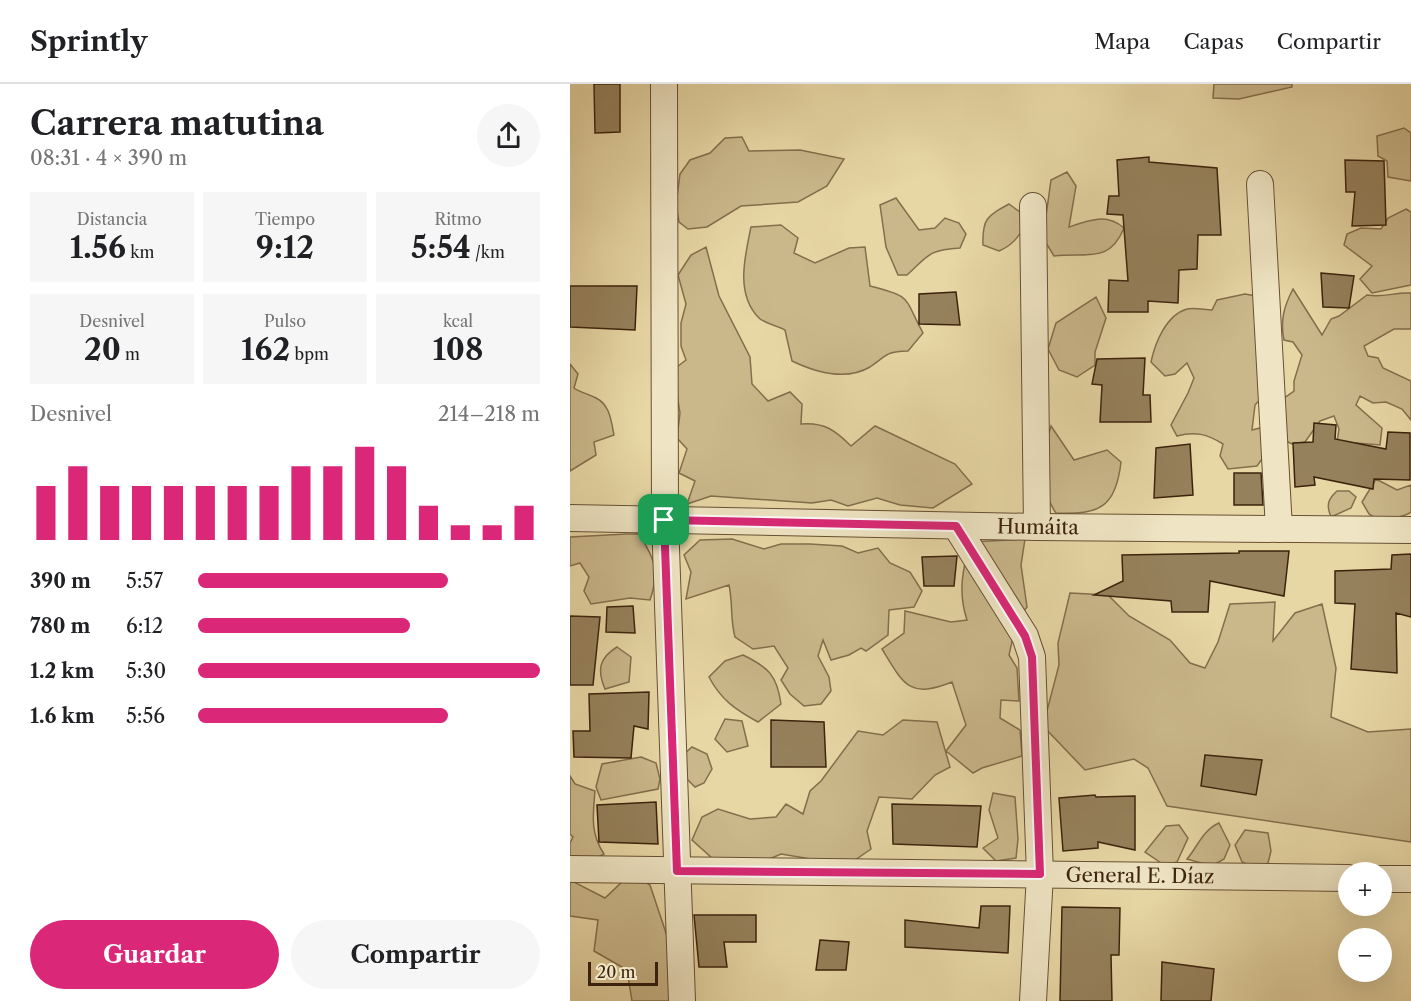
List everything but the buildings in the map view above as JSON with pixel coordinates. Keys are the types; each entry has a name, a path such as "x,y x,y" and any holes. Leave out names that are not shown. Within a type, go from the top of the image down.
{"street":[{"path":"664,84 662,309 664,520 682,1001"},
{"path":"1260,184 1279,529"},
{"path":"1033,206 1037,527"},
{"name":"Humáita","path":"570,518 956,526 1411,530"},
{"path":"956,526 1025,636 1032,657 1040,874 1033,1001"},
{"name":"General E. Díaz","path":"570,869 1338,878"},
{"path":"1392,879 1411,879"}],"shaded area":[{"path":"1214,84 1292,84 1292,87 1239,99 1213,98"},
{"path":"1404,128 1411,133 1411,181 1388,177 1387,161 1378,156 1377,136"},
{"path":"742,137 749,151 800,150 844,159 827,186 798,202 741,206 707,227 688,229 679,222 676,205 680,174 690,160 710,153 725,138"},
{"path":"1067,172 1076,186 1069,227 1091,220 1104,219 1118,223 1124,228 1112,247 1104,252 1054,256 1043,238 1051,180"},
{"path":"896,198 919,230 935,228 945,218 959,223 966,234 960,248 935,252 907,275 898,275 886,247 880,205"},
{"path":"1009,204 1028,218 1020,234 1013,242 999,251 983,245 987,219"},
{"path":"1406,209 1411,212 1411,285 1372,293 1360,279 1372,266 1344,245 1347,234 1361,228 1381,229 1388,218"},
{"path":"781,225 798,238 794,253 815,263 849,248 865,247 870,286 894,293 905,300 923,333 908,351 890,353 870,367 851,374 820,371 792,361 785,330 759,318 747,298 744,286 745,262 751,227"},
{"path":"706,247 719,296 750,357 752,384 768,401 790,392 802,404 801,424 816,424 829,428 851,446 875,426 955,464 972,484 933,508 900,505 877,498 848,506 831,500 812,503 711,496 687,504 695,481 679,473 687,449 677,438 680,413 673,370 686,360 681,346 681,323 686,304 678,275 691,255"},
{"path":"1293,289 1322,335 1331,319 1339,316 1367,295 1411,293 1411,329 1394,329 1364,346 1368,356 1378,358 1383,368 1411,381 1411,420 1402,409 1386,402 1373,403 1360,396 1356,405 1382,428 1380,445 1356,443 1348,448 1337,442 1339,429 1334,416 1320,421 1305,442 1292,444 1278,437 1280,401 1294,391 1294,381 1302,355 1293,342 1284,340 1282,326 1287,301"},
{"path":"1245,294 1262,297 1263,396 1255,405 1252,430 1268,426 1274,442 1257,466 1228,469 1220,456 1223,444 1201,434 1177,436 1171,425 1194,378 1187,363 1175,374 1165,376 1151,362 1155,347 1167,323 1173,317 1190,308 1212,310 1217,300"},
{"path":"1096,297 1106,318 1095,352 1095,365 1077,377 1059,370 1048,349 1056,323"},
{"path":"570,364 578,374 574,388 601,401 609,414 614,435 594,442 596,455 570,471"},
{"path":"1051,426 1074,460 1107,450 1121,462 1115,489 1110,498 1095,510 1056,513 1050,503 1046,493 1043,470 1045,447"},
{"path":"1376,479 1397,490 1411,485 1411,512 1380,521 1369,514 1362,502"},
{"path":"1337,491 1349,491 1356,497 1351,508 1331,517 1329,502"},
{"path":"639,534 652,558 655,581 650,600 630,598 591,604 584,591 589,577 580,563 570,566 570,537"},
{"path":"732,539 764,549 781,544 842,546 858,553 878,548 890,563 910,572 922,591 914,607 889,610 888,635 866,651 861,648 849,655 831,660 823,640 818,656 829,677 831,691 821,704 804,706 790,694 781,680 788,668 774,646 753,649 735,637 729,585 686,599 691,572 684,555 700,540"},
{"path":"1025,539 1021,565 1027,607 1017,619 1009,655 1017,668 1019,701 1001,700 1000,718 1020,730 1022,756 973,773 946,751 966,725 952,682 938,687 917,689 902,680 882,649 904,633 905,611 951,622 967,620 962,581 971,542"},
{"path":"1070,593 1108,595 1129,616 1170,640 1190,663 1205,668 1218,642 1230,604 1275,602 1273,641 1295,613 1322,604 1336,668 1331,717 1368,732 1411,729 1411,842 1167,806 1148,768 1134,759 1085,770 1043,726 1059,665 1058,643"},
{"path":"617,647 631,657 629,682 605,689 601,676 601,665 606,656"},
{"path":"743,655 770,673 779,694 781,704 758,722 730,704 709,677 725,661"},
{"path":"725,719 742,721 748,746 727,752 715,739"},
{"path":"903,720 937,722 950,767 935,775 912,799 879,797 867,831 871,849 855,860 829,862 781,854 767,860 712,858 692,840 702,817 718,809 750,819 776,817 786,804 803,814 810,791 821,781 858,731 883,735"},
{"path":"692,747 707,754 712,769 704,783 695,787 681,773 683,755"},
{"path":"641,757 656,763 660,779 658,789 601,800 596,787 602,764"},
{"path":"570,776 575,784 595,791 594,831 604,854 592,861 570,859 570,843 573,837 570,834"},
{"path":"993,793 1015,797 1018,839 1016,858 996,861 983,848 998,838 989,810"},
{"path":"1219,823 1230,845 1224,859 1212,866 1187,859 1205,834"},
{"path":"1179,825 1188,838 1177,862 1164,865 1145,852 1166,826"},
{"path":"1245,830 1268,833 1271,851 1268,863 1256,868 1242,862 1235,845"},
{"path":"639,878 650,885 667,936 672,1001 632,1001 627,970 594,951 598,920 570,916 570,880 605,898 623,881"}],"route":[{"path":"664,520 956,526 1025,636 1032,657 1040,874 677,871 664,520"}]}
